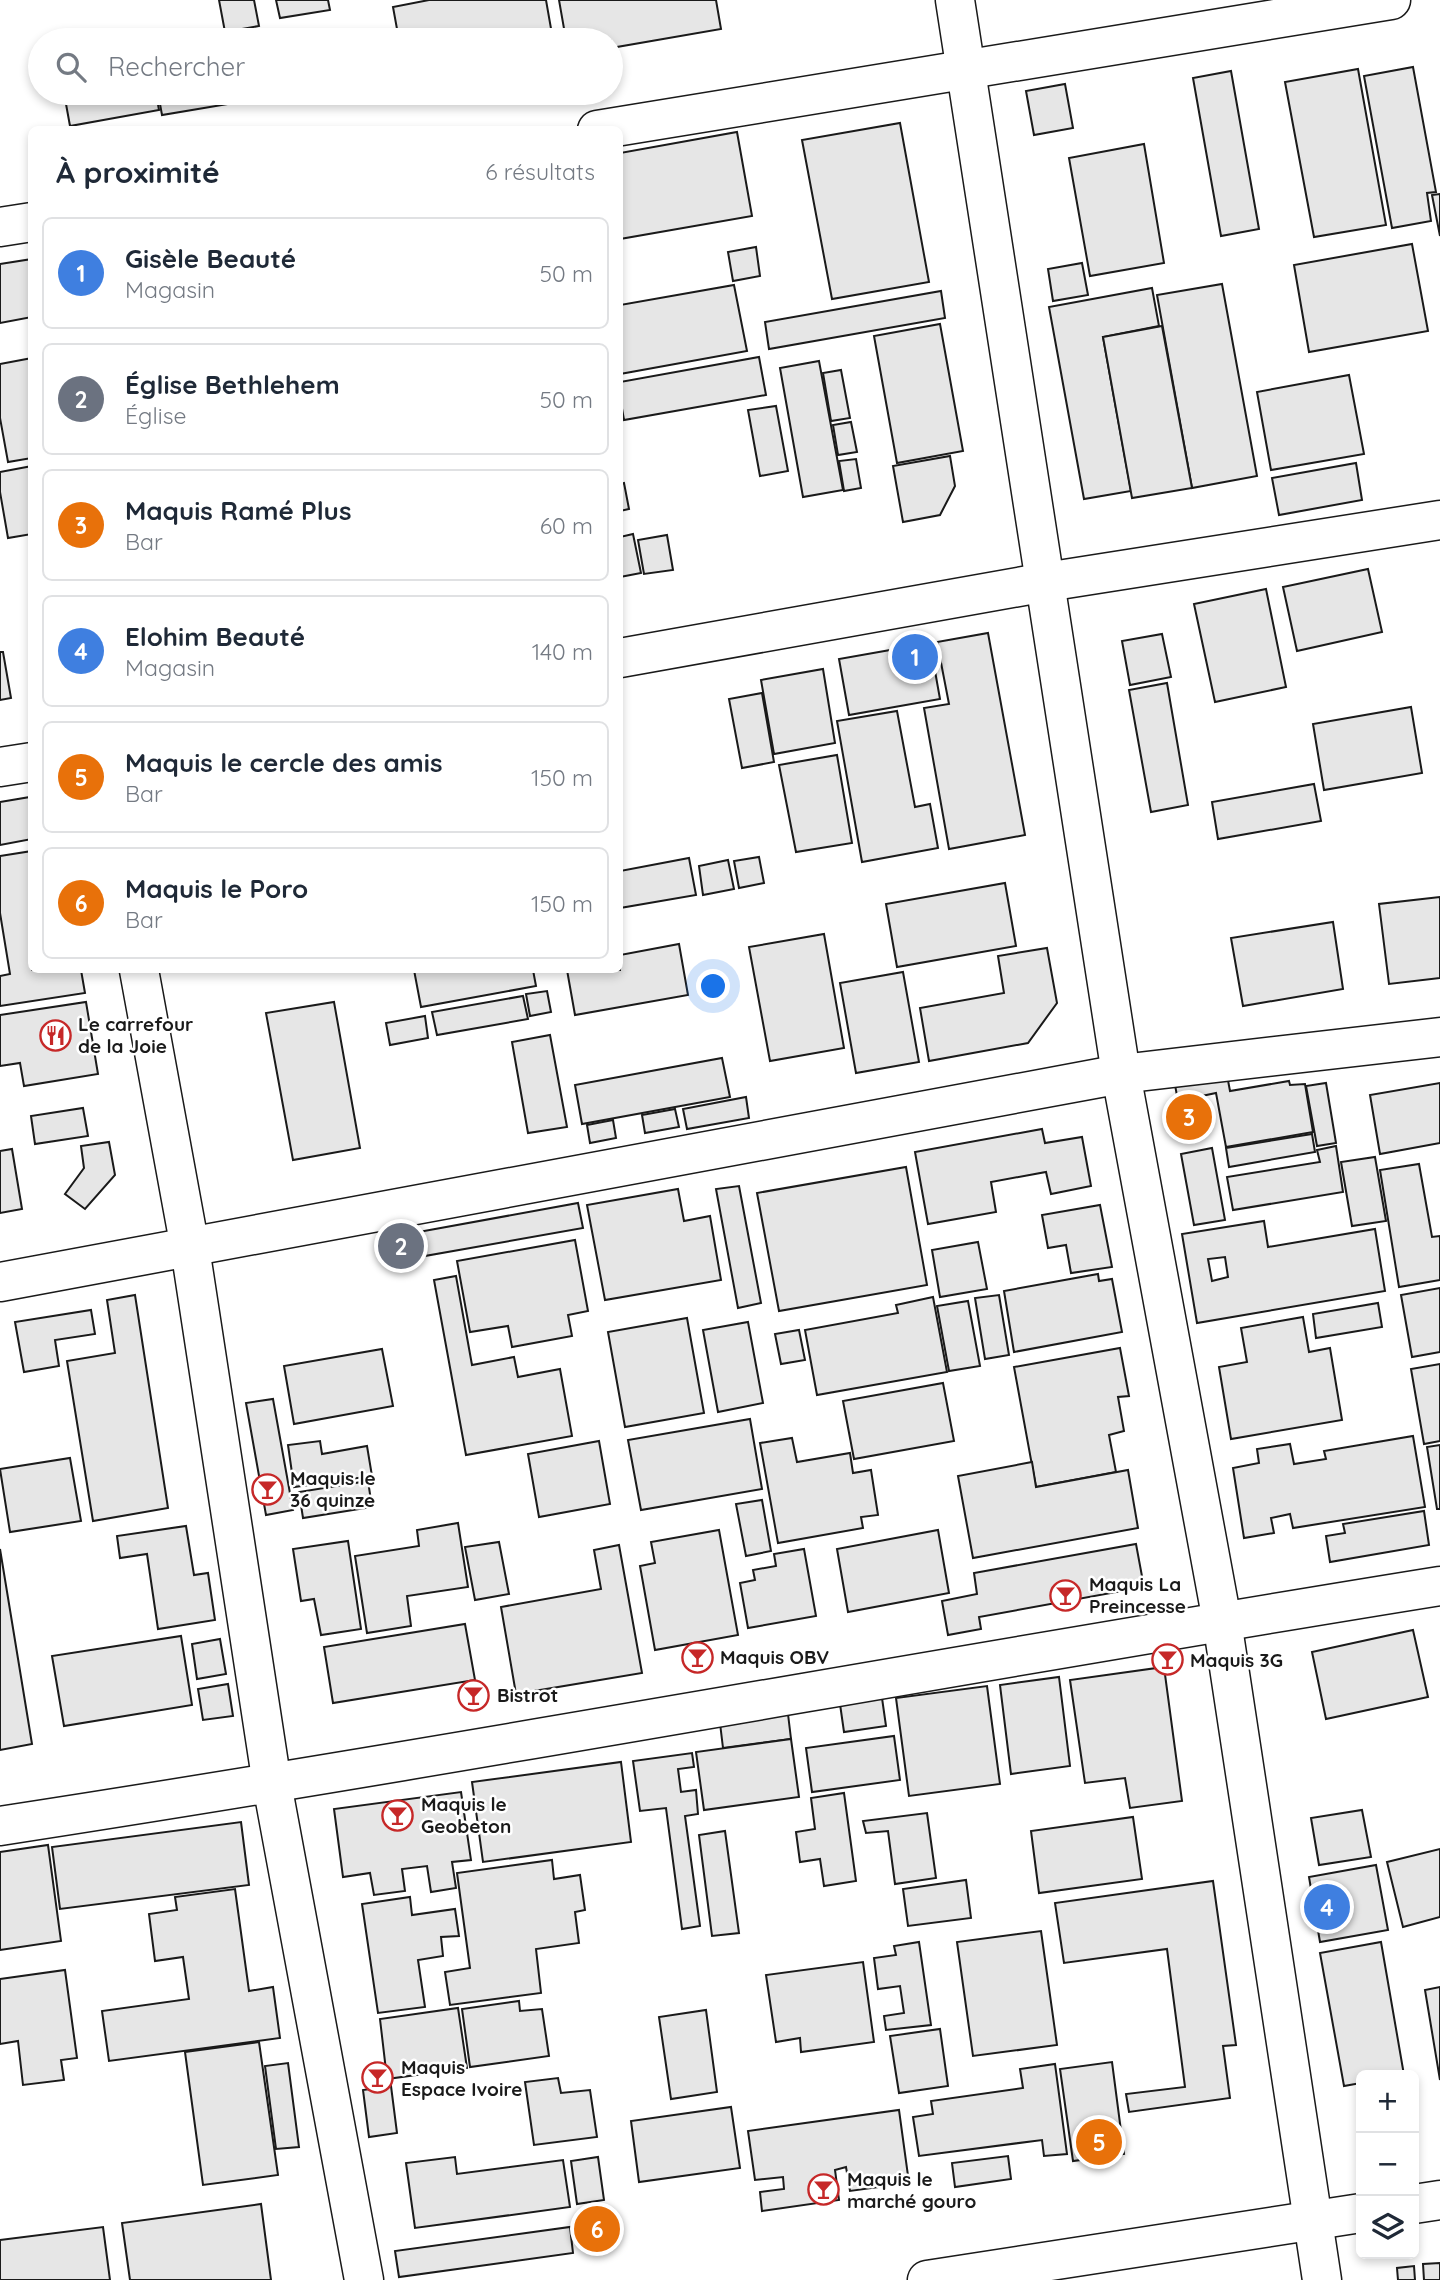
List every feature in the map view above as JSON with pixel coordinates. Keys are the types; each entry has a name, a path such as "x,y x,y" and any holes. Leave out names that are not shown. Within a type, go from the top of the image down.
{"street":[{"path":"955,0 1121,1074 1222,1621 1322,2280"},
{"path":"621,126 1391,0"},
{"path":"0,227 28,223"},
{"path":"623,657 1046,582 1440,520"},
{"path":"0,767 28,763"},
{"path":"140,973 190,1248 272,1784 364,2280"},
{"path":"0,1282 1121,1074 1440,1037"},
{"path":"0,1826 272,1784 1440,1586"},
{"path":"1419,2203 1440,2200"},
{"path":"928,2280 1356,2214"}],"building":[{"path":"219,0 254,0 259,26 224,28"},
{"path":"276,0 328,0 330,10 280,18"},
{"path":"429,0 546,0 551,28 397,28 393,7"},
{"path":"559,0 716,0 721,29 623,46 623,28 564,28"},
{"path":"1413,67 1436,192 1427,193 1431,221 1392,228 1364,76"},
{"path":"1358,69 1386,225 1314,237 1285,82"},
{"path":"1231,71 1259,229 1221,236 1193,78"},
{"path":"1065,84 1073,128 1034,135 1026,91"},
{"path":"66,105 158,105 159,110 70,126"},
{"path":"160,105 222,105 162,115"},
{"path":"900,123 929,282 832,299 802,140"},
{"path":"737,132 752,216 623,238 623,152"},
{"path":"1144,144 1164,263 1090,276 1069,158"},
{"path":"1440,194 1440,236 1432,195"},
{"path":"1412,244 1428,331 1309,352 1294,265"},
{"path":"756,247 760,276 733,281 728,252"},
{"path":"28,260 28,318 0,323 0,264"},
{"path":"1082,263 1088,295 1053,301 1048,269"},
{"path":"1222,284 1257,476 1192,488 1157,295"},
{"path":"734,285 747,351 623,373 623,304"},
{"path":"1152,288 1159,326 1103,337 1131,491 1084,499 1049,307"},
{"path":"941,291 945,318 769,349 765,322"},
{"path":"940,324 963,451 897,463 874,336"},
{"path":"1162,326 1192,488 1132,498 1103,337"},
{"path":"759,357 766,395 624,420 623,381"},
{"path":"28,359 28,459 8,462 0,418 0,364"},
{"path":"819,361 843,490 803,497 780,368"},
{"path":"841,370 850,418 831,421 823,373"},
{"path":"1349,375 1364,454 1271,470 1257,392"},
{"path":"776,406 788,471 760,476 748,410"},
{"path":"851,422 857,452 838,455 833,425"},
{"path":"950,456 955,486 940,515 903,522 893,466"},
{"path":"856,459 861,488 844,491 839,461"},
{"path":"1356,463 1362,500 1279,515 1272,478"},
{"path":"28,467 28,535 8,538 0,492 0,472"},
{"path":"623,483 629,509 623,510"},
{"path":"633,534 641,573 623,576 623,536"},
{"path":"667,535 673,570 644,574 638,540"},
{"path":"1368,569 1382,632 1297,651 1283,587"},
{"path":"1266,589 1286,687 1215,702 1194,604"},
{"path":"988,633 1025,835 949,849 924,708 949,704 937,642"},
{"path":"1162,634 1171,677 1130,685 1122,641"},
{"path":"930,643 940,699 849,715 839,659"},
{"path":"0,652 3,652 11,698 0,700"},
{"path":"823,669 835,743 774,754 761,680"},
{"path":"1167,683 1188,805 1151,812 1129,690"},
{"path":"762,693 774,762 742,768 729,699"},
{"path":"1411,707 1422,773 1324,790 1313,724"},
{"path":"897,711 915,807 930,804 938,848 862,862 837,721"},
{"path":"837,755 852,843 796,852 779,765"},
{"path":"1314,784 1321,821 1218,839 1212,802"},
{"path":"28,797 28,840 0,845 0,802"},
{"path":"28,852 28,973 82,973 85,993 0,1006 0,976 10,974 0,913 0,856"},
{"path":"759,857 764,883 739,888 734,861"},
{"path":"689,858 696,895 623,907 623,870"},
{"path":"728,860 734,889 703,895 699,866"},
{"path":"1005,883 1016,946 897,967 886,904"},
{"path":"1440,897 1440,978 1389,984 1379,904"},
{"path":"1333,922 1343,989 1243,1006 1231,938"},
{"path":"824,934 844,1048 770,1061 749,947"},
{"path":"679,944 688,995 575,1015 568,973 623,973 623,954"},
{"path":"1047,948 1057,1003 1028,1043 929,1061 920,1008 1004,993 998,956"},
{"path":"903,972 919,1062 856,1073 840,983"},
{"path":"415,973 534,973 536,986 421,1007"},
{"path":"547,991 551,1012 530,1016 526,994"},
{"path":"523,996 528,1019 437,1035 432,1012"},
{"path":"86,1002 98,1074 24,1086 20,1063 0,1066 0,1015"},
{"path":"334,1002 360,1148 293,1160 266,1013"},
{"path":"425,1016 428,1038 390,1045 386,1023"},
{"path":"550,1035 567,1127 528,1133 512,1042"},
{"path":"722,1058 730,1097 582,1124 575,1085"},
{"path":"1227,1075 1230,1091 1289,1081 1290,1085 1305,1084 1313,1132 1226,1147 1216,1093 1178,1101 1175,1085"},
{"path":"1326,1083 1336,1143 1317,1146 1306,1086"},
{"path":"1440,1083 1440,1143 1380,1154 1370,1095"},
{"path":"746,1097 749,1118 687,1129 683,1109"},
{"path":"83,1108 88,1136 35,1144 31,1116"},
{"path":"675,1109 679,1127 645,1133 642,1115"},
{"path":"613,1120 616,1138 590,1143 587,1125"},
{"path":"1042,1129 1045,1143 1082,1137 1091,1186 1051,1194 1046,1172 991,1182 996,1212 928,1224 915,1152"},
{"path":"1312,1134 1315,1152 1229,1167 1226,1148"},
{"path":"109,1142 115,1175 85,1209 65,1194 84,1168 81,1146"},
{"path":"1336,1146 1343,1192 1233,1210 1227,1177 1320,1162 1317,1150"},
{"path":"1212,1148 1225,1220 1194,1225 1181,1154"},
{"path":"12,1149 22,1209 0,1213 0,1151"},
{"path":"1375,1157 1386,1221 1352,1226 1341,1162"},
{"path":"1419,1164 1432,1237 1440,1236 1440,1280 1399,1287 1380,1170"},
{"path":"906,1167 927,1285 779,1311 757,1193"},
{"path":"739,1186 761,1303 738,1308 716,1189"},
{"path":"678,1189 684,1221 710,1216 721,1280 605,1300 587,1205"},
{"path":"578,1203 583,1228 419,1257 413,1233"},
{"path":"1100,1205 1112,1267 1071,1273 1066,1245 1048,1248 1042,1215"},
{"path":"1264,1221 1268,1247 1375,1229 1385,1291 1197,1323 1182,1234","holes":["1225,1257 1228,1277 1212,1281 1208,1259"]},
{"path":"575,1240 588,1311 568,1315 572,1336 512,1347 508,1326 470,1332 457,1261"},
{"path":"978,1242 987,1289 940,1297 932,1250"},
{"path":"1098,1274 1099,1281 1112,1279 1122,1332 1014,1352 1004,1291"},
{"path":"456,1276 472,1365 514,1357 518,1377 560,1369 572,1436 466,1455 434,1280"},
{"path":"1440,1288 1440,1352 1412,1357 1401,1295"},
{"path":"135,1295 168,1508 93,1521 67,1361 115,1353 107,1300"},
{"path":"999,1295 1009,1355 985,1359 975,1298"},
{"path":"933,1297 947,1372 817,1395 805,1330 898,1313 896,1305"},
{"path":"968,1301 980,1366 949,1371 937,1306"},
{"path":"1378,1303 1382,1327 1316,1338 1313,1314"},
{"path":"91,1310 95,1334 55,1340 59,1366 24,1372 15,1322"},
{"path":"1303,1317 1309,1352 1330,1348 1342,1420 1231,1439 1219,1367 1247,1362 1241,1328"},
{"path":"687,1318 704,1413 625,1427 608,1332"},
{"path":"748,1322 763,1403 718,1412 703,1330"},
{"path":"799,1330 805,1360 781,1364 775,1334"},
{"path":"1120,1348 1129,1396 1118,1397 1124,1431 1109,1435 1116,1472 1036,1487 1014,1367"},
{"path":"382,1349 393,1406 294,1424 284,1366"},
{"path":"1440,1364 1440,1441 1424,1444 1411,1369"},
{"path":"943,1383 954,1441 854,1459 843,1401"},
{"path":"273,1399 293,1510 266,1515 246,1403"},
{"path":"750,1419 762,1489 641,1510 628,1440"},
{"path":"1413,1436 1425,1507 1293,1528 1290,1514 1271,1518 1274,1533 1244,1538 1233,1468 1259,1463 1257,1449 1290,1444 1294,1464 1326,1459 1324,1451"},
{"path":"792,1438 797,1462 850,1453 853,1473 871,1470 878,1515 861,1517 863,1528 778,1543 760,1443"},
{"path":"320,1441 322,1454 367,1446 372,1476 294,1487 288,1445"},
{"path":"599,1441 610,1504 539,1517 528,1454"},
{"path":"1440,1445 1440,1509 1437,1509 1427,1447"},
{"path":"70,1458 81,1521 10,1532 0,1469"},
{"path":"1032,1462 1036,1487 1128,1470 1138,1528 973,1558 958,1476"},
{"path":"368,1481 372,1507 303,1518 299,1492"},
{"path":"762,1500 771,1551 746,1556 736,1504"},
{"path":"1424,1511 1429,1545 1330,1562 1326,1536 1345,1533 1343,1524"},
{"path":"458,1523 468,1587 407,1596 411,1626 367,1633 355,1556 419,1546 417,1530"},
{"path":"186,1526 194,1575 208,1573 215,1620 158,1629 147,1554 120,1558 117,1536"},
{"path":"719,1530 738,1635 655,1650 640,1566 655,1563 651,1542"},
{"path":"938,1530 949,1593 848,1612 837,1549"},
{"path":"348,1541 361,1629 321,1635 314,1599 301,1601 293,1549"},
{"path":"499,1542 509,1594 475,1600 465,1547"},
{"path":"1136,1544 1144,1587 979,1617 981,1629 948,1635 942,1601 977,1594 974,1573"},
{"path":"619,1545 642,1673 516,1694 501,1607 601,1589 594,1550"},
{"path":"0,1549 32,1744 0,1750"},
{"path":"804,1549 816,1616 748,1628 740,1583 755,1580 753,1570 776,1566 774,1554"},
{"path":"465,1624 475,1680 333,1703 324,1647"},
{"path":"1413,1630 1428,1697 1326,1719 1312,1652"},
{"path":"181,1636 192,1705 64,1726 52,1656"},
{"path":"220,1639 226,1674 197,1679 192,1644"},
{"path":"1164,1667 1182,1801 1130,1808 1125,1778 1085,1783 1070,1680"},
{"path":"1059,1677 1070,1766 1011,1774 1000,1685"},
{"path":"228,1684 233,1716 203,1720 198,1689"},
{"path":"987,1686 1000,1784 909,1796 896,1698"},
{"path":"882,1698 886,1726 844,1732 840,1704"},
{"path":"788,1714 791,1739 723,1748 720,1723"},
{"path":"894,1736 900,1780 812,1792 806,1748"},
{"path":"791,1739 799,1797 704,1810 696,1752"},
{"path":"692,1753 694,1767 678,1769 681,1792 696,1790 698,1814 685,1816 700,1926 682,1929 666,1808 640,1811 633,1761"},
{"path":"621,1762 631,1842 483,1862 472,1782"},
{"path":"461,1792 471,1860 452,1862 456,1888 431,1892 427,1866 402,1869 405,1891 374,1895 370,1873 343,1877 334,1809"},
{"path":"844,1793 856,1881 824,1886 820,1859 800,1862 796,1832 815,1829 811,1798"},
{"path":"1362,1810 1371,1857 1319,1865 1311,1818"},
{"path":"927,1813 936,1878 895,1884 888,1831 866,1833 863,1821"},
{"path":"1133,1817 1142,1879 1039,1893 1031,1831"},
{"path":"241,1822 249,1885 60,1909 52,1847"},
{"path":"725,1831 739,1933 712,1936 699,1835"},
{"path":"48,1845 61,1941 0,1950 0,1852"},
{"path":"1440,1849 1440,1917 1403,1927 1387,1862"},
{"path":"552,1860 554,1879 580,1875 585,1910 575,1912 579,1943 536,1949 541,1993 450,2005 445,1972 470,1968 457,1873"},
{"path":"1376,1865 1388,1930 1320,1942 1309,1877"},
{"path":"966,1880 971,1918 908,1926 903,1889"},
{"path":"1213,1881 1236,2045 1223,2046 1230,2098 1129,2112 1126,2094 1185,2087 1167,1949 1064,1963 1055,1903"},
{"path":"235,1889 249,1991 273,1987 280,2038 109,2061 102,2011 189,1999 183,1957 155,1961 149,1914 177,1910 175,1897"},
{"path":"410,1897 412,1915 455,1909 459,1936 441,1937 443,1956 418,1960 425,2007 378,2013 362,1904"},
{"path":"1041,1931 1057,2045 973,2056 957,1942"},
{"path":"919,1942 931,2025 886,2030 884,2016 904,2013 900,1986 878,1989 874,1958 896,1955 894,1946"},
{"path":"1381,1942 1403,2070 1356,2070 1356,2084 1344,2086 1320,1953"},
{"path":"863,1962 874,2042 801,2052 800,2038 776,2042 766,1975"},
{"path":"65,1970 77,2058 61,2060 64,2080 23,2085 18,2041 0,2044 0,1979"},
{"path":"1440,1987 1440,2080 1425,1990"},
{"path":"519,2001 520,2011 542,2009 549,2056 470,2067 462,2009"},
{"path":"458,2008 467,2068 387,2079 380,2019"},
{"path":"706,2010 717,2092 671,2099 659,2017"},
{"path":"940,2029 948,2086 899,2093 890,2036"},
{"path":"259,2042 278,2175 203,2185 185,2052"},
{"path":"1112,2062 1124,2154 1073,2161 1060,2069"},
{"path":"288,2063 299,2147 276,2149 265,2066"},
{"path":"1055,2064 1067,2154 1044,2156 1042,2140 919,2156 913,2117 933,2114 931,2101 1023,2088 1020,2069"},
{"path":"558,2078 561,2093 590,2090 597,2137 534,2145 525,2082"},
{"path":"391,2086 397,2133 369,2137 363,2090"},
{"path":"731,2107 740,2168 639,2182 631,2121"},
{"path":"899,2110 909,2183 850,2191 846,2167 835,2170 839,2200 762,2211 760,2192 784,2189 783,2177 755,2180 748,2131"},
{"path":"1008,2156 1011,2179 955,2187 952,2163"},
{"path":"455,2157 457,2174 563,2160 570,2207 415,2228 406,2163"},
{"path":"598,2157 604,2200 577,2204 571,2161"},
{"path":"261,2204 271,2280 130,2280 122,2223"},
{"path":"103,2227 110,2280 0,2280 0,2240"},
{"path":"570,2227 573,2253 399,2277 395,2251"},
{"path":"1440,2263 1440,2280 1424,2280 1423,2264"},
{"path":"1414,2266 1415,2280 1398,2280 1397,2268"}],"place":[{"name":"Gisèle Beauté","path":"915,657"},
{"name":"Le carrefour de la Joie","path":"55,1035"},
{"name":"Maquis Ramé Plus","path":"1189,1117"},
{"name":"Église Bethlehem","path":"401,1246"},
{"name":"Maquis le 36 quinze","path":"267,1489"},
{"name":"Maquis La Preincesse","path":"1066,1595"},
{"name":"Maquis OBV","path":"697,1657"},
{"name":"Maquis 3G","path":"1167,1660"},
{"name":"Bistrot","path":"474,1695"},
{"name":"Maquis le Geobeton","path":"398,1815"},
{"name":"Elohim Beauté","path":"1327,1907"},
{"name":"Maquis Espace Ivoire","path":"378,2078"},
{"name":"Maquis le cercle des amis","path":"1099,2142"},
{"name":"Maquis le marché gouro","path":"824,2190"},
{"name":"Maquis le Poro","path":"597,2229"}]}
